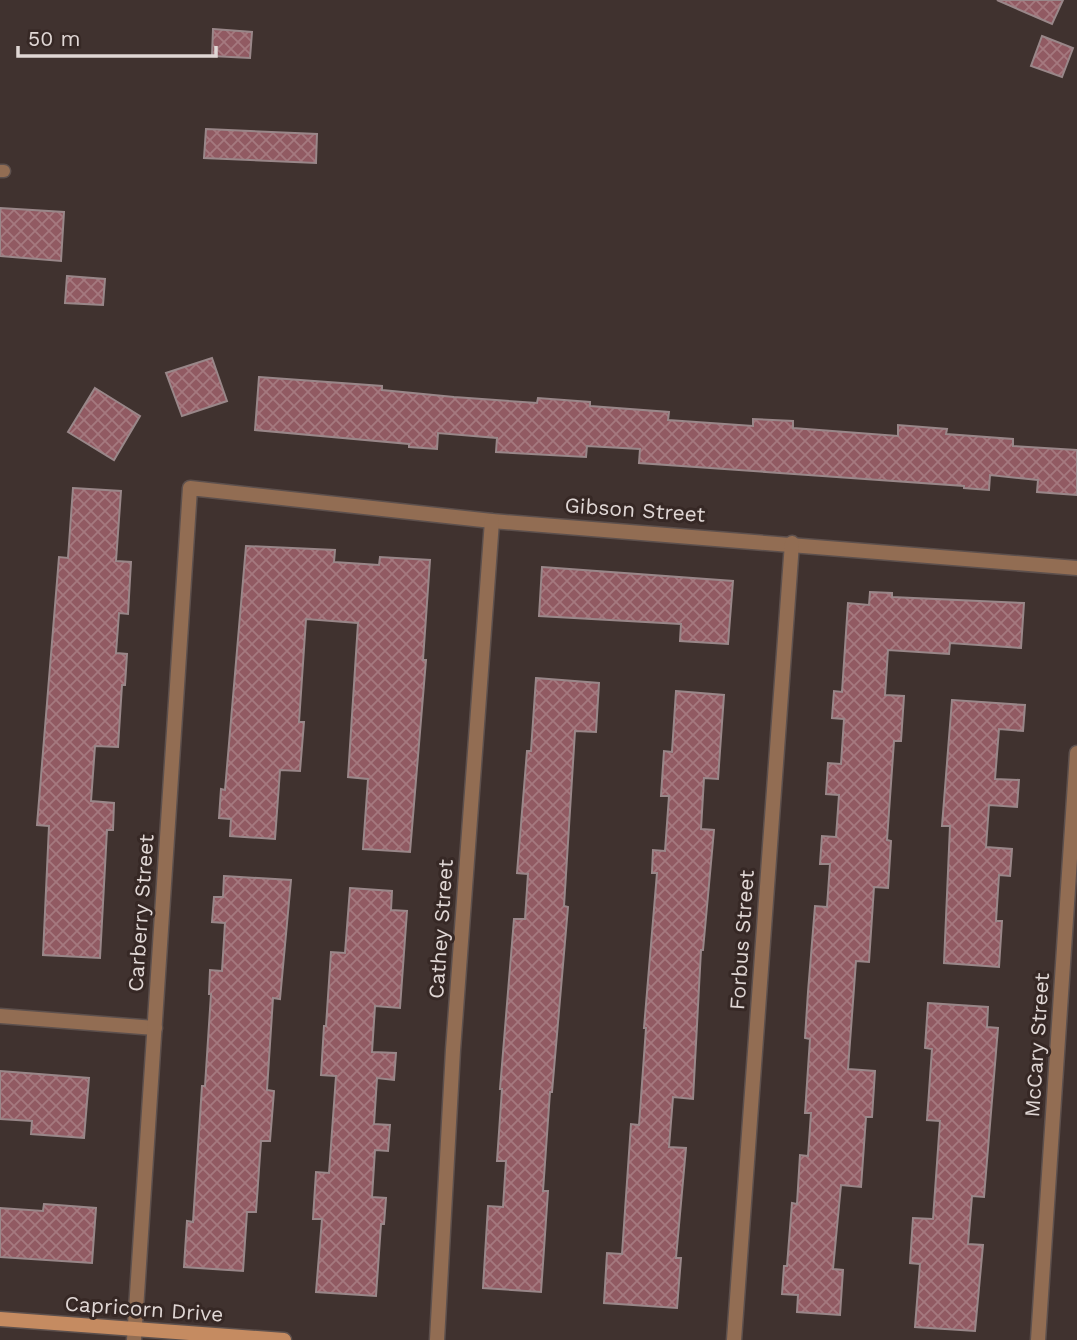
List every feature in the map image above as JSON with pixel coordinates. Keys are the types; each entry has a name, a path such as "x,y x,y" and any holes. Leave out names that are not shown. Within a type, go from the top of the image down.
{"street":[{"name":"Gibson Street","path":"190,488 492,521 1077,568"},
{"name":"Carberry Street","path":"134,1335 190,488"},
{"name":"Cathey Street","path":"437,1340 453,1050 492,521"},
{"name":"Forbus Street","path":"734,1340 792,543"},
{"name":"McCary Street","path":"1038,1340 1077,753"},
{"path":"0,1016 155,1028"},
{"name":"Capricorn Drive","path":"0,1319 134,1335 284,1340"}],"building":[{"path":"997,0 1063,0 1052,24"},
{"path":"213,29 252,32 250,58 212,56"},
{"path":"1042,36 1073,48 1062,77 1031,66"},
{"path":"206,129 317,134 316,163 204,158"},
{"path":"0,208 64,212 61,261 0,256"},
{"path":"67,276 105,279 103,305 65,303"},
{"path":"212,358 227,401 182,416 166,373"},
{"path":"259,377 382,386 382,390 454,397 537,403 538,398 590,402 590,406 669,412 668,420 753,426 753,419 793,421 793,428 898,436 898,425 947,429 946,434 1013,439 1013,446 1077,450 1077,495 1037,492 1038,480 990,475 989,490 639,463 640,449 587,446 586,457 496,452 497,438 438,433 437,449 255,430"},
{"path":"95,388 140,416 114,460 68,432"},
{"path":"73,488 121,491 116,561 131,562 128,614 119,613 116,653 127,654 118,747 95,746 91,801 114,803 113,830 107,830 100,958 43,955 49,826 37,825 59,557 68,558"},
{"path":"246,546 335,550 334,562 379,565 380,557 430,560 423,660 426,660 410,852 363,849 368,779 348,777 358,623 306,619 299,722 304,722 300,771 280,770 275,839 230,836 231,819 219,818 221,789 225,790"},
{"path":"542,567 733,581 728,644 680,641 681,624 539,616"},
{"path":"870,592 892,593 892,597 1024,603 1021,648 950,643 949,654 888,650 885,695 904,696 901,741 894,741 887,840 891,841 888,888 874,887 869,962 856,961 848,1069 875,1071 872,1117 866,1117 861,1187 841,1185 833,1269 843,1270 840,1315 797,1312 798,1295 782,1294 792,1203 797,1204 800,1155 808,1156 811,1113 805,1113 810,1039 805,1038 808,992 815,906 827,907 830,864 820,864 822,836 836,837 839,795 826,794 828,763 841,764 844,719 832,718 834,691 842,692 848,603 869,605"},
{"path":"536,678 599,683 596,732 575,731 564,906 568,907 543,1191 548,1191 541,1292 483,1288 488,1206 503,1207 506,1161 497,1161 500,1089 514,919 525,919 528,874 517,873 527,751 531,751"},
{"path":"676,691 724,695 718,779 704,778 701,829 714,830 701,950 693,1099 673,1097 669,1147 686,1148 676,1258 681,1258 677,1308 604,1303 607,1253 622,1254 631,1124 639,1125 657,873 652,873 653,850 665,851 669,796 661,796 664,751 672,752"},
{"path":"952,700 1025,705 1023,731 999,729 995,779 1019,780 1017,807 989,805 986,847 1012,849 1010,876 999,875 996,921 1002,921 999,967 944,963 950,826 942,826"},
{"path":"224,876 291,880 280,999 273,998 267,1090 274,1091 270,1141 261,1141 256,1212 247,1212 243,1271 184,1267 187,1221 193,1222 202,1086 205,1086 210,970 222,971 225,923 212,922 214,897 223,897"},
{"path":"350,888 392,891 391,910 407,911 400,1008 375,1006 372,1052 396,1053 394,1080 377,1078 374,1124 390,1125 388,1151 375,1150 372,1197 386,1198 384,1224 381,1224 376,1296 316,1292 322,1219 313,1219 316,1172 329,1173 336,1076 321,1075 324,1026 331,952 345,953"},
{"path":"928,1003 988,1007 987,1027 998,1028 984,1197 972,1196 968,1244 983,1245 975,1331 915,1327 920,1264 910,1263 913,1218 933,1219 940,1121 927,1120 932,1049 925,1048"},
{"path":"0,1071 89,1078 84,1138 31,1134 32,1121 0,1119"},
{"path":"44,1204 96,1208 92,1263 0,1257 0,1208 43,1211"}]}
